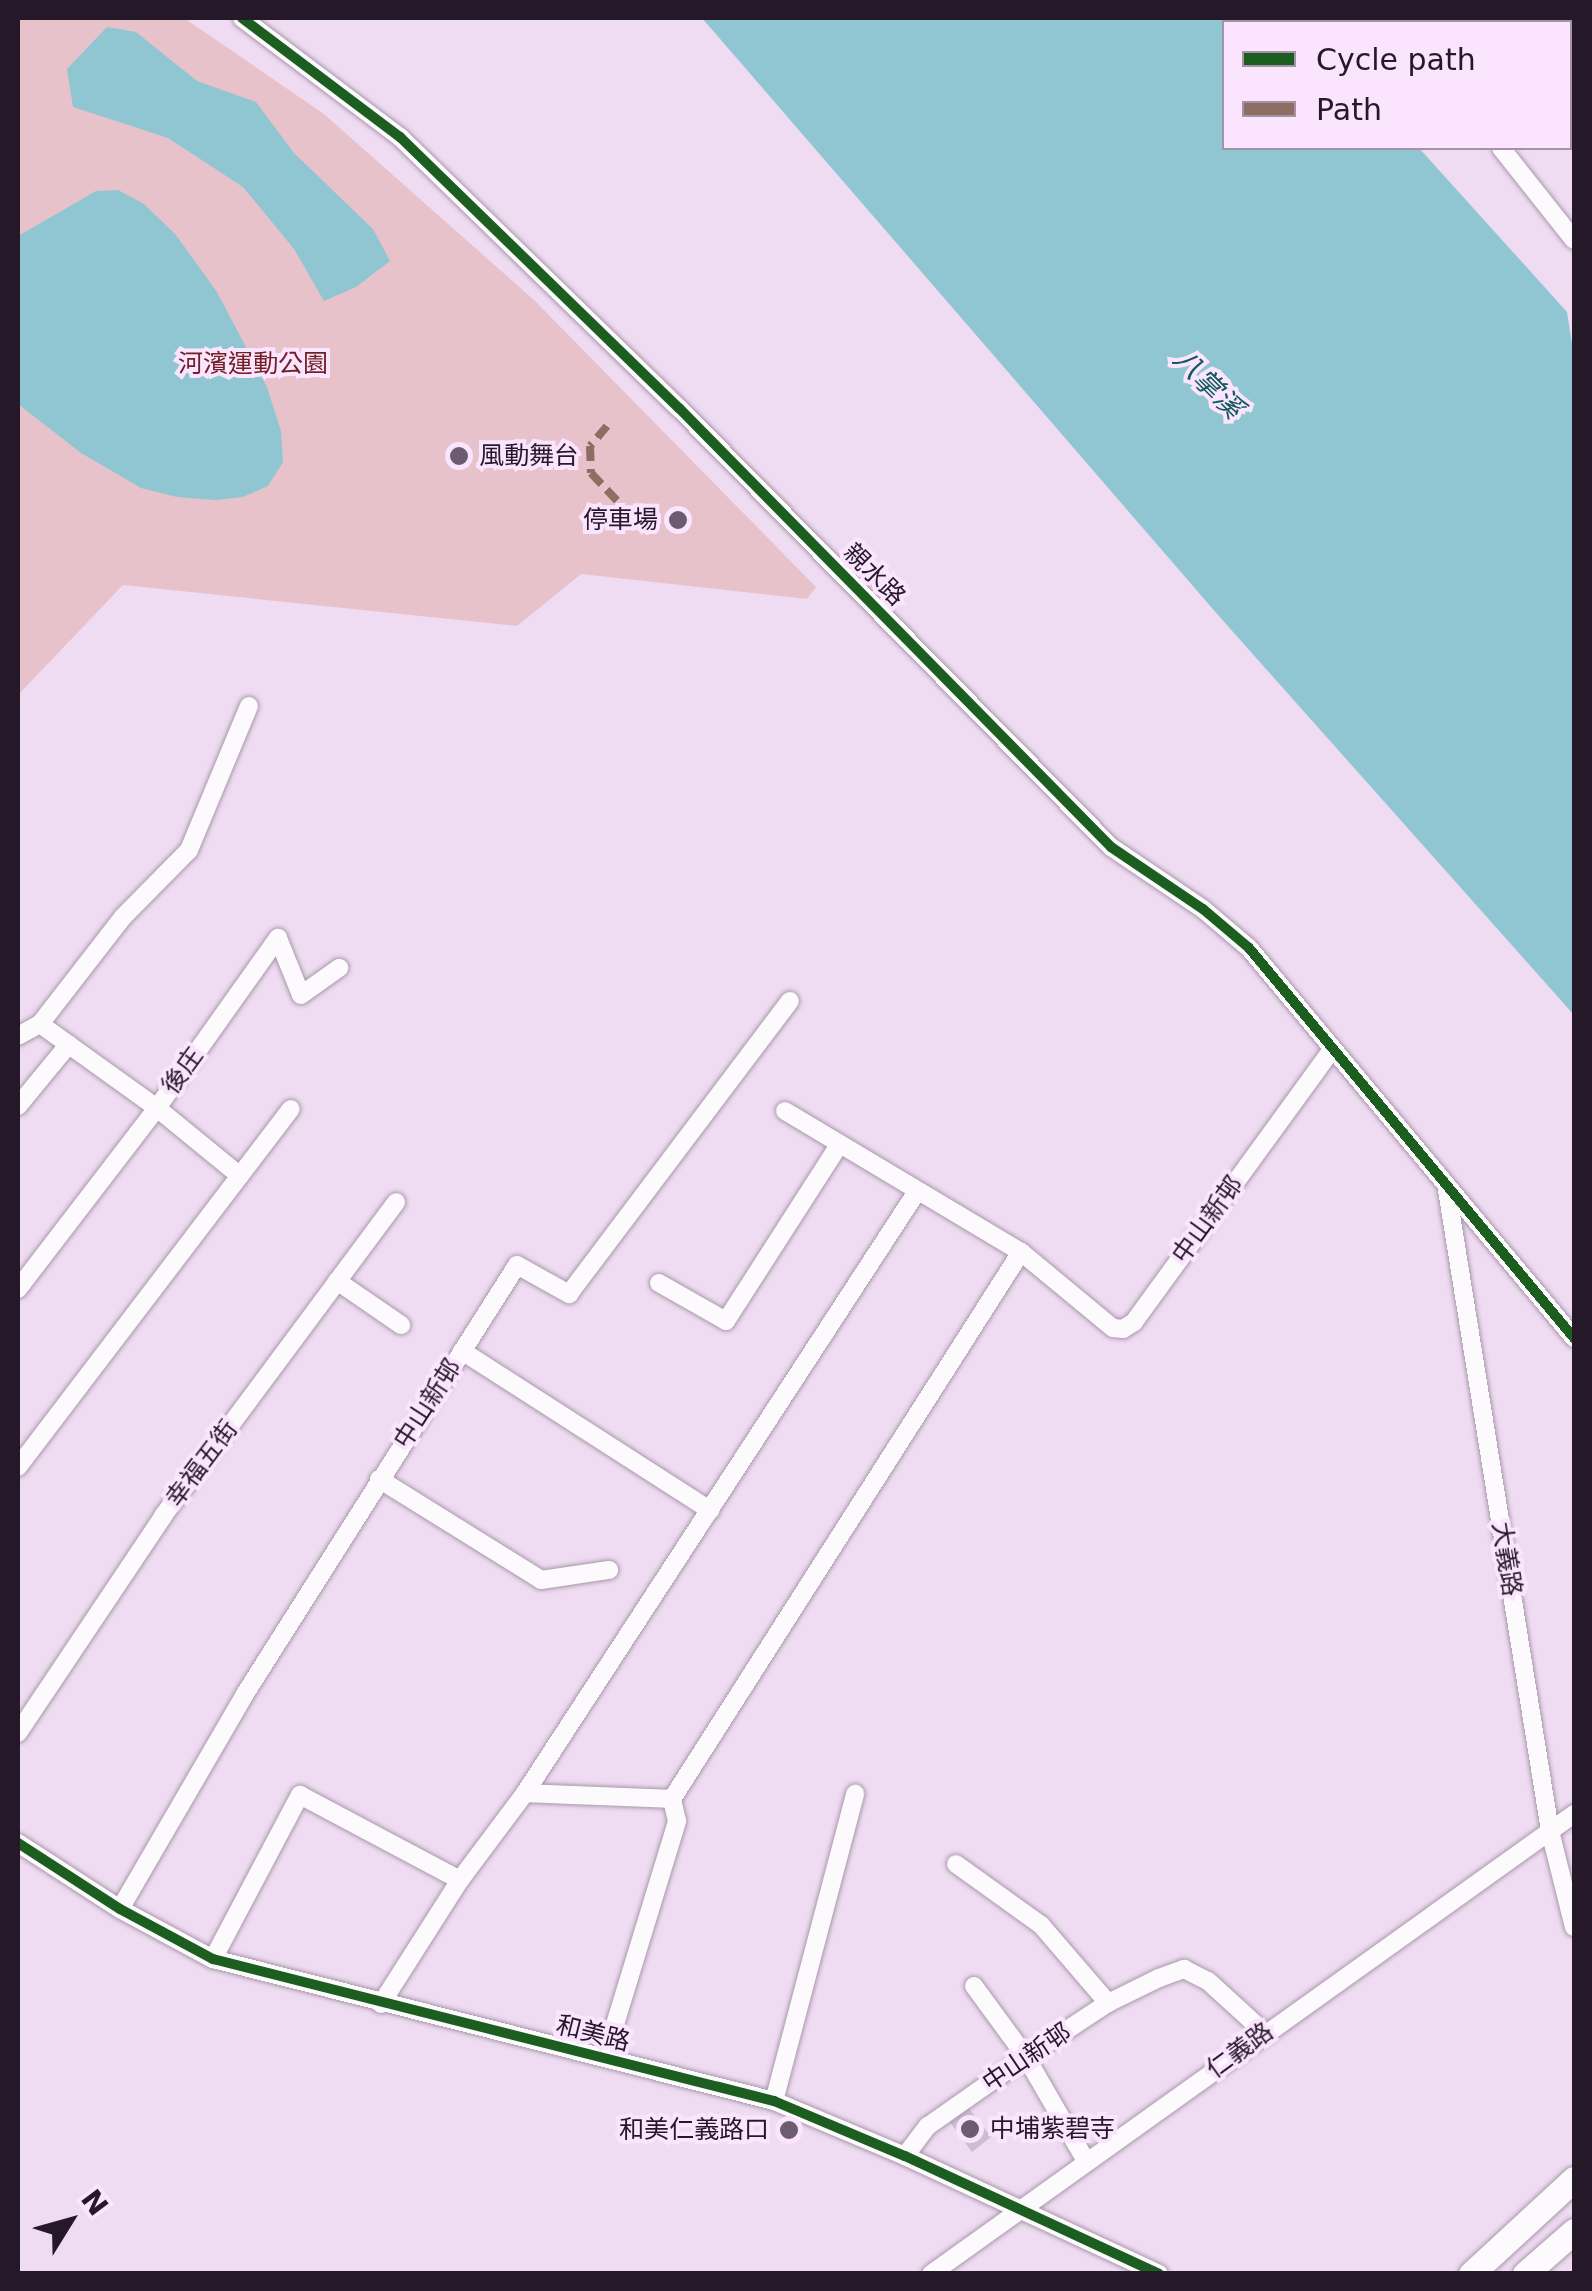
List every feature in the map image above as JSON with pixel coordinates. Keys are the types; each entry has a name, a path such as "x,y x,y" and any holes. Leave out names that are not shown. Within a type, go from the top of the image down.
{"street":[{"name":"親水路","path":"242,18 414,150 679,408 1111,847 1203,909 1249,948 1446,1190 1574,1338"},
{"path":"1503,150 1574,240"},
{"path":"18,1036 40,1024 123,917 190,850 249,706"},
{"name":"後庄","path":"18,1288 157,1108 278,938 301,995 339,968"},
{"name":"中山新邨","path":"120,1909 245,1694 517,1265 568,1294 790,1001"},
{"path":"40,1024 157,1108 240,1176"},
{"path":"18,1106 69,1044"},
{"name":"中山新邨","path":"785,1111 916,1193 1021,1252 1112,1328 1123,1329 1134,1322 1331,1051"},
{"path":"18,1467 291,1110"},
{"path":"659,1283 726,1322 838,1146"},
{"name":"大義路","path":"1446,1190 1550,1831 1574,1927"},
{"path":"381,2004 460,1880 525,1793 916,1193"},
{"name":"幸福五街","path":"18,1733 163,1516 396,1202"},
{"path":"605,2056 677,1821 672,1799 1021,1252"},
{"path":"337,1281 401,1325"},
{"path":"462,1351 710,1510"},
{"path":"379,1479 541,1580 609,1570"},
{"path":"525,1793 672,1799"},
{"path":"774,2101 855,1794"},
{"path":"213,1959 300,1795 460,1880"},
{"name":"仁義路","path":"931,2274 1574,1814"},
{"name":"和美路","path":"18,1843 120,1909 213,1959 774,2101 905,2156 1160,2274"},
{"path":"956,1864 1042,1925 1108,2003"},
{"name":"中山新邨","path":"905,2156 928,2126 1026,2057 1108,2003 1184,1969 1208,1982 1265,2033"},
{"path":"974,1986 1026,2057 1086,2161"},
{"path":"1471,2274 1574,2179"},
{"path":"1525,2274 1574,2231"}],"green space":[{"name":"河濱運動公園","path":"18,18 184,18 324,114 535,301 816,587 807,599 581,574 517,626 123,585 18,695"}],"water":[{"name":"八掌溪","path":"702,18 1302,18 1304,20 1222,20 1222,150 1421,150 1567,312 1574,357 1574,1015 1218,615"},
{"path":"107,27 136,32 197,81 256,102 294,153 373,229 390,261 356,287 324,301 294,249 243,187 168,138 73,107 67,69"},
{"path":"118,190 144,204 176,235 217,292 267,387 281,431 283,462 268,486 243,497 215,500 177,497 141,488 81,453 18,404 18,236 96,191"}],"building":[{"name":"中埔紫碧寺","path":"968,2107 991,2137 972,2152 949,2121"}],"marked path":[{"path":"607,426 590,446 591,473 621,505"}],"cycle path":[{"path":"242,18 400,137 679,408 1111,847 1203,909 1249,948 1574,1338"},
{"path":"18,1843 120,1909 213,1959 774,2101 905,2156 1159,2274"}],"place":[{"name":"風動舞台","path":"459,456"},
{"name":"停車場","path":"678,520"},
{"name":"中埔紫碧寺","path":"970,2129"},
{"name":"和美仁義路口","path":"789,2130"}]}
